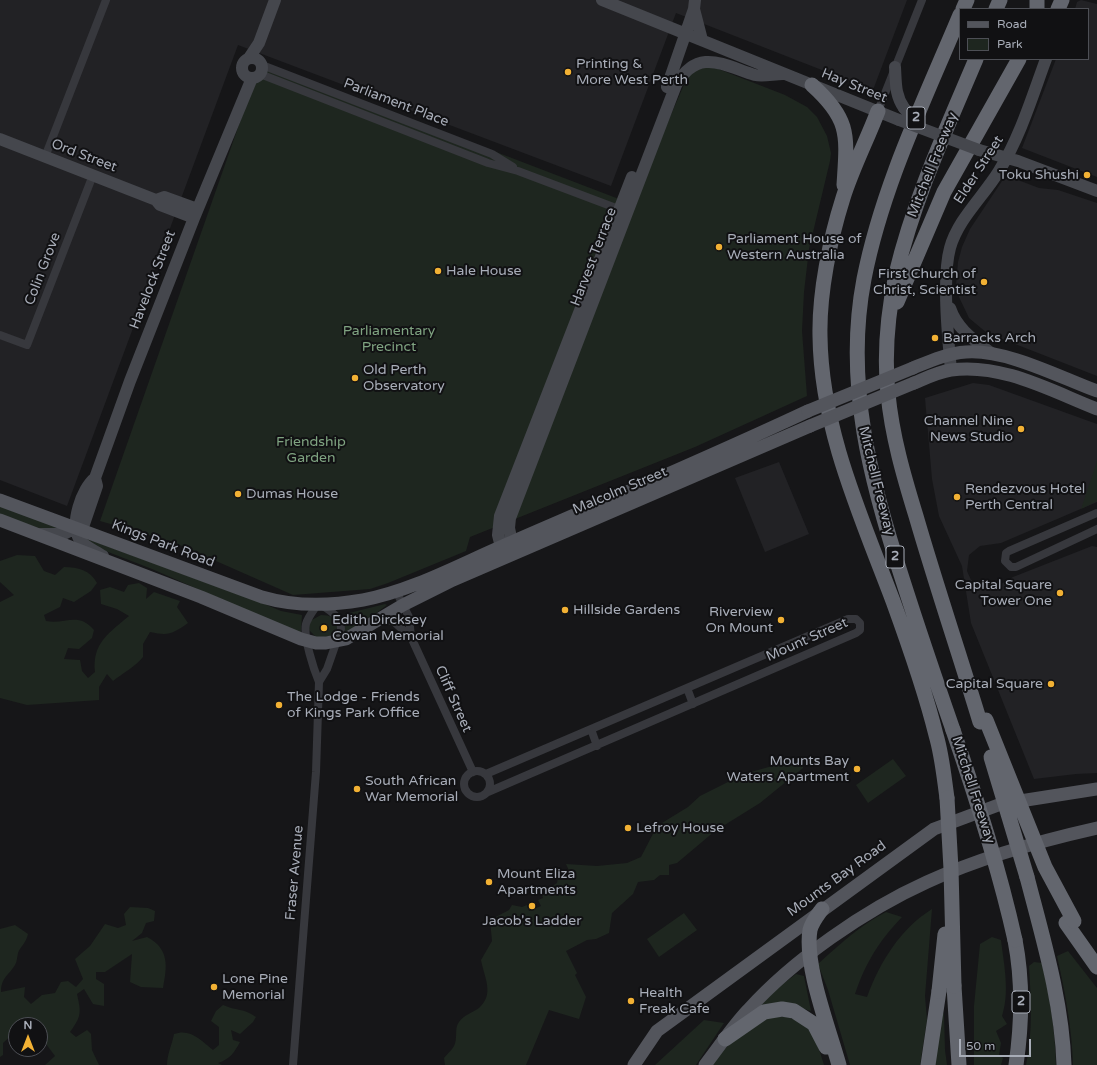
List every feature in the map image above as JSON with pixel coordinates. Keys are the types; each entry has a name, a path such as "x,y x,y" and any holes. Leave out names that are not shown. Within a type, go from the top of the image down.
{"highway":[{"name":"Mitchell Freeway","path":"959,17 909,136 884,202 864,281 858,327 859,398 870,472 883,518 938,686 944,734 980,808 1002,882 1020,961 1021,1002 1016,1065"},
{"name":"Mitchell Freeway","path":"976,60 915,204 896,274 889,323 886,369 888,395 892,423 905,479 958,651 983,721 1041,931 1058,1006 1064,1065"},
{"path":"889,323 944,192 981,124 1012,74 1019,60"},
{"path":"1012,74 1024,60"},
{"path":"812,85 830,103 844,124 846,158 843,198 827,270 822,304 820,336 824,390 837,445 849,486 944,734 951,869 954,986 959,1065"},
{"path":"843,198 878,111"},
{"path":"983,721 1070,922 1097,953"},
{"path":"1014,831 1097,967"},
{"path":"928,1065 939,991 951,869"},
{"path":"822,909 815,918 811,929 809,955 839,1065"},
{"path":"725,1039 764,1012 782,1009 794,1011 814,1024 820,1033 833,1065"}],"main road":[{"name":"Malcolm Street","path":"307,641 326,643 338,641 357,633 403,605 508,550 808,411 913,368 949,355 964,352 991,353 1009,358 1097,391"},
{"name":"Malcolm Street","path":"320,605 365,599 396,591 508,550 914,383 951,370 973,368 1002,372 1097,409"},
{"name":"Kings Park Road","path":"0,500 59,522 81,527 262,597 284,603 320,605"},
{"path":"0,520 201,597 307,641"},
{"name":"Mounts Bay Road","path":"634,1065 657,1031 822,909 934,829 1001,804 1097,789"},
{"path":"705,1065 748,1010 809,955 846,927 926,882 1022,847 1097,828"}],"street":[{"path":"45,157 106,0"},
{"path":"254,68 259,43 275,0"},
{"name":"Hay Street","path":"602,0 899,120 979,150 1006,157 1097,191"},
{"path":"878,111 922,0"},
{"name":"Harvest Terrace","path":"623,211 687,34 694,5"},
{"name":"Harvest Terrace","path":"694,5 702,40"},
{"name":"Elder Street","path":"951,370 949,355 946,271 949,250 954,236 1016,140 1046,60"},
{"name":"Harvest Terrace","path":"508,550 498,529 500,516 623,211 676,85 685,72 700,63 712,62 732,65 756,75 783,74"},
{"path":"895,67 896,90 899,101 920,128"},
{"name":"Parliament Place","path":"254,68 492,154 518,171 623,211"},
{"name":"Havelock Street","path":"81,527 97,486 95,478 132,375 254,68"},
{"name":"Ord Street","path":"0,139 156,200 160,204 196,214"},
{"name":"Colin Grove","path":"0,334 27,345 93,175"},
{"name":"Elder Street","path":"947,298 957,323 971,338 991,353"},
{"path":"1097,513 1009,551 1006,554 1005,561 1011,567 1016,567 1097,529"},
{"path":"29,531 41,534 56,535 81,527 81,541 117,565"},
{"name":"Cliff Street","path":"396,591 409,617 411,637 473,772"},
{"name":"Fraser Avenue","path":"293,1065 316,772 319,682 313,669 307,641 306,624 320,605 339,619 341,629 327,669 319,682"},
{"name":"Mount Street","path":"486,774 850,618 856,618 860,624 860,630 856,633 488,792"},
{"name":"Cliff Street","path":"380,619 393,621 411,637"},
{"path":"686,688 694,704"},
{"path":"591,729 597,746"},
{"path":"473,772 482,772 486,774 490,782 488,792 484,796 474,798 465,791 464,779 473,772"}],"shaded area":[{"path":"0,0 907,0 873,90 676,13 611,186 238,45 67,506 0,480"},
{"path":"1081,0 1097,4 1097,177 1022,148 1056,60 1089,60 1089,8 1075,8 1077,2"},
{"path":"1010,177 1039,188 1058,190 1097,203 1097,376 987,333 969,318 959,297 956,286 958,262 962,247 970,229 1002,181"},
{"path":"973,383 989,385 1097,424 1097,502 1001,543 980,546 969,555 967,571 971,580 981,589 989,591 1013,577 1092,546 1097,547 1097,773 1034,779 971,623 962,566 939,516 932,479 925,398"},
{"path":"779,462 809,534 765,552 735,478"}],"green space":[{"name":"Parliamentary Precinct","path":"261,62 632,204 690,71 708,65 785,95 807,107 817,117 827,136 831,153 809,249 804,292 802,331 807,396 695,447 470,537 466,551 370,589 293,595 173,542 100,521"},
{"path":"1097,461 1097,501 1081,509"},
{"path":"0,504 62,528 45,530 0,515"},
{"path":"82,537 281,611 302,615 301,632 298,633 152,569 90,545"},
{"path":"17,555 35,556 44,571 55,575 64,567 83,570 91,575 97,583 91,591 74,602 63,598 60,607 44,615 46,621 82,621 94,630 92,638 79,649 68,648 64,659 80,660 82,671 88,678 95,672 96,653 99,646 115,628 129,616 117,609 101,604 100,590 110,587 124,592 128,585 139,583 147,588 146,599 154,592 180,601 177,607 188,623 178,630 166,634 150,632 143,644 143,657 113,681 107,674 99,687 99,700 27,705 0,698 0,602 14,595 0,582 0,561"},
{"path":"385,604 387,605 357,627 345,632 345,614"},
{"path":"321,615 332,618 338,626 335,633 330,636 316,637 309,630 310,621"},
{"path":"804,757 803,768 760,803 715,831 677,863 669,865 669,875 660,875 654,880 638,882 633,894 612,913 609,933 596,939 587,940 566,951 577,973 575,975 586,997 579,1019 549,1010 526,1065 445,1065 444,1058 454,1046 459,1022 479,1008 484,1003 486,997 487,985 481,960 492,941 490,920 509,910 512,905 522,907 527,905 529,911 541,906 538,900 543,898 542,895 550,891 549,888 557,883 558,878 571,875 566,864 597,866 627,863 641,857 657,826 688,807 700,796 744,774"},
{"path":"893,759 906,776 868,803 856,785"},
{"path":"130,907 148,908 155,911 154,921 146,923 142,933 132,941 147,937 160,947 166,966 163,988 141,987 130,982 132,954 105,972 96,972 96,979 104,984 104,1006 93,1004 84,989 77,994 80,1014 77,1022 70,1032 76,1037 87,1030 91,1034 92,1050 99,1065 45,1065 55,1056 48,1047 48,1017 8,1017 8,1038 3,1043 3,1055 0,1057 0,929 15,925 28,934 18,953 16,964 2,983 1,992 25,987 24,997 31,1004 42,995 55,993 61,982 68,981 76,987 83,979 75,959 90,946 105,924 118,928 126,925 124,914"},
{"path":"932,909 925,996 927,1020 920,1065 850,1065 828,990 818,964 850,936 876,917 886,912 902,917 880,943 864,972 855,994 867,997 878,971 892,947 910,926"},
{"path":"684,913 697,930 659,957 647,939"},
{"path":"992,937 1001,940 1006,978 1006,998 1002,1016 1007,1024 996,1031 1001,1043 999,1055 1003,1058 1001,1065 974,1065 974,1006 980,944"},
{"path":"1068,951 1097,988 1097,1065 1073,1065 1068,1010 1057,956"},
{"path":"1034,962 1042,963 1045,976 1050,1001 1056,1065 1026,1065 1031,1028 1029,966"},
{"path":"796,974 804,976 811,1011 794,1006 754,1013 775,990"},
{"path":"223,1005 248,1012 256,1017 253,1022 240,1034 231,1030 233,1040 240,1042 226,1060 218,1063 222,1065 167,1065 174,1034 185,1033 195,1036 213,1050 219,1045 219,1027 211,1021 216,1011"},
{"path":"941,1011 944,1014 947,1065 932,1065"},
{"path":"772,1016 794,1019 802,1023 813,1036 824,1065 711,1065 736,1036"},
{"path":"704,1020 724,1023 696,1065 655,1065"}],"place":[{"name":"Printing & More West Perth","path":"568,72"},
{"name":"Toku Shushi","path":"1087,175"},
{"name":"Parliament House of Western Australia","path":"719,247"},
{"name":"Hale House","path":"438,271"},
{"name":"First Church of Christ, Scientist","path":"984,282"},
{"name":"Barracks Arch","path":"935,338"},
{"name":"Old Perth Observatory","path":"355,378"},
{"name":"Channel Nine News Studio","path":"1021,429"},
{"name":"Dumas House","path":"238,494"},
{"name":"Rendezvous Hotel Perth Central","path":"957,497"},
{"name":"Capital Square Tower One","path":"1060,593"},
{"name":"Hillside Gardens","path":"565,610"},
{"name":"Riverview On Mount","path":"781,620"},
{"name":"Edith Dircksey Cowan Memorial","path":"324,628"},
{"name":"Capital Square","path":"1051,684"},
{"name":"The Lodge - Friends of Kings Park Office","path":"279,705"},
{"name":"Mounts Bay Waters Apartment","path":"857,769"},
{"name":"South African War Memorial","path":"357,789"},
{"name":"Lefroy House","path":"628,828"},
{"name":"Mount Eliza Apartments","path":"489,882"},
{"name":"Jacob's Ladder","path":"532,906"},
{"name":"Lone Pine Memorial","path":"214,987"},
{"name":"Health Freak Cafe","path":"631,1001"}],"park label":[{"name":"Friendship Garden","path":"311,450"}]}
